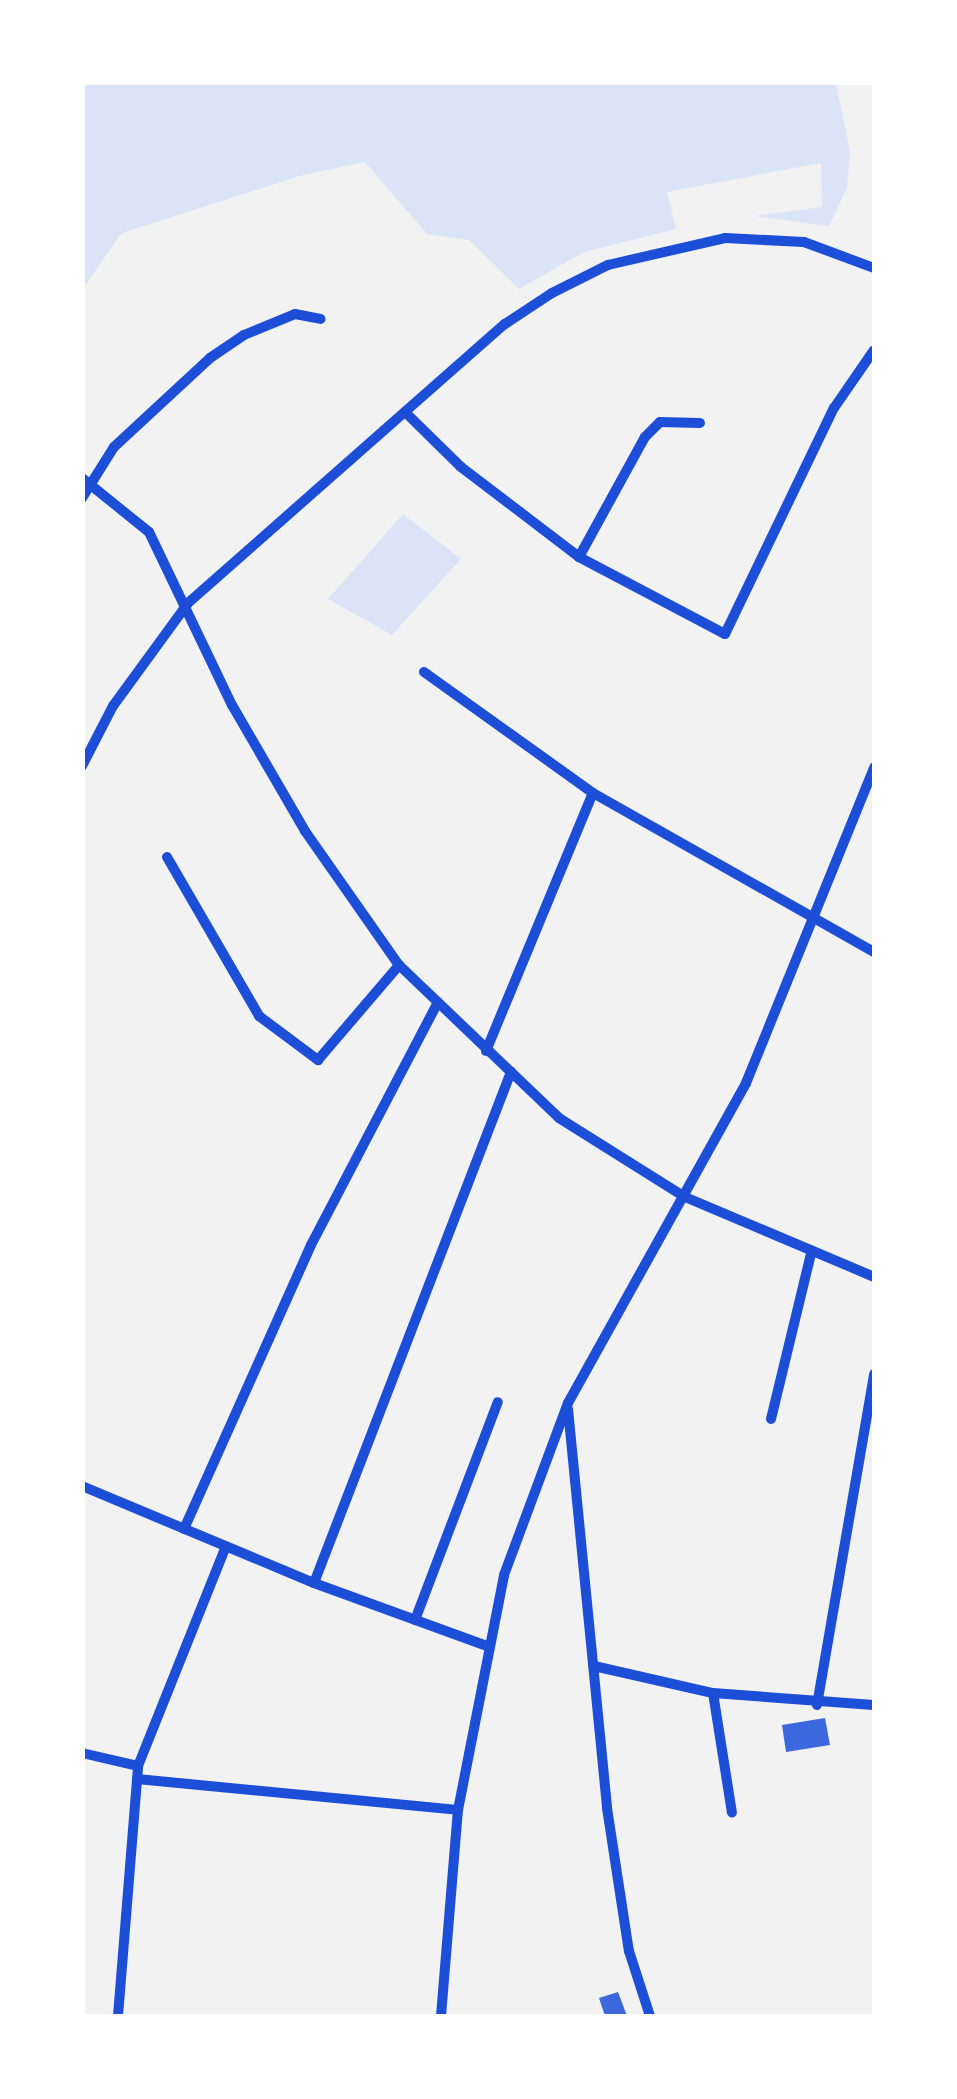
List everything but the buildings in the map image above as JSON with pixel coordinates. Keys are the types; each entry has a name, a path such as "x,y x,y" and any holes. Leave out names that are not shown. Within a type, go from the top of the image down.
{"street":[{"path":"82,766 113,706 188,603 505,324 608,265 680,244 771,238 833,248 874,268"},
{"path":"82,498 86,479 142,418 232,343 295,314 321,319"},
{"path":"406,412 476,479 578,557 725,634 834,408 874,350"},
{"path":"578,557 646,437 660,422 700,423"},
{"path":"86,479 149,532 188,603 232,705 305,831 399,964 559,1118 685,1197 874,1277"},
{"path":"424,672 593,793 874,952"},
{"path":"441,2016 458,1810 487,1646 504,1575 568,1404 746,1083 874,767"},
{"path":"486,1051 593,793"},
{"path":"168,856 259,1016 318,1060 399,964"},
{"path":"184,1529 311,1245 438,1002"},
{"path":"314,1583 511,1072"},
{"path":"770,1419 812,1254"},
{"path":"817,1705 874,1374"},
{"path":"416,1620 498,1402"},
{"path":"568,1404 620,1905 650,2016"},
{"path":"82,1486 314,1583 487,1646"},
{"path":"118,2016 138,1766 226,1548"},
{"path":"594,1666 713,1693 817,1705 874,1705"},
{"path":"713,1693 732,1812"},
{"path":"82,1754 138,1766"},
{"path":"137,1779 458,1810"}],"shaded area":[{"path":"83,82 836,83 850,152 847,188 829,226 754,216 822,207 821,163 667,192 676,229 584,252 519,289 469,240 427,234 365,162 303,175 122,233 83,288"},
{"path":"403,514 461,559 392,635 328,599"}]}
